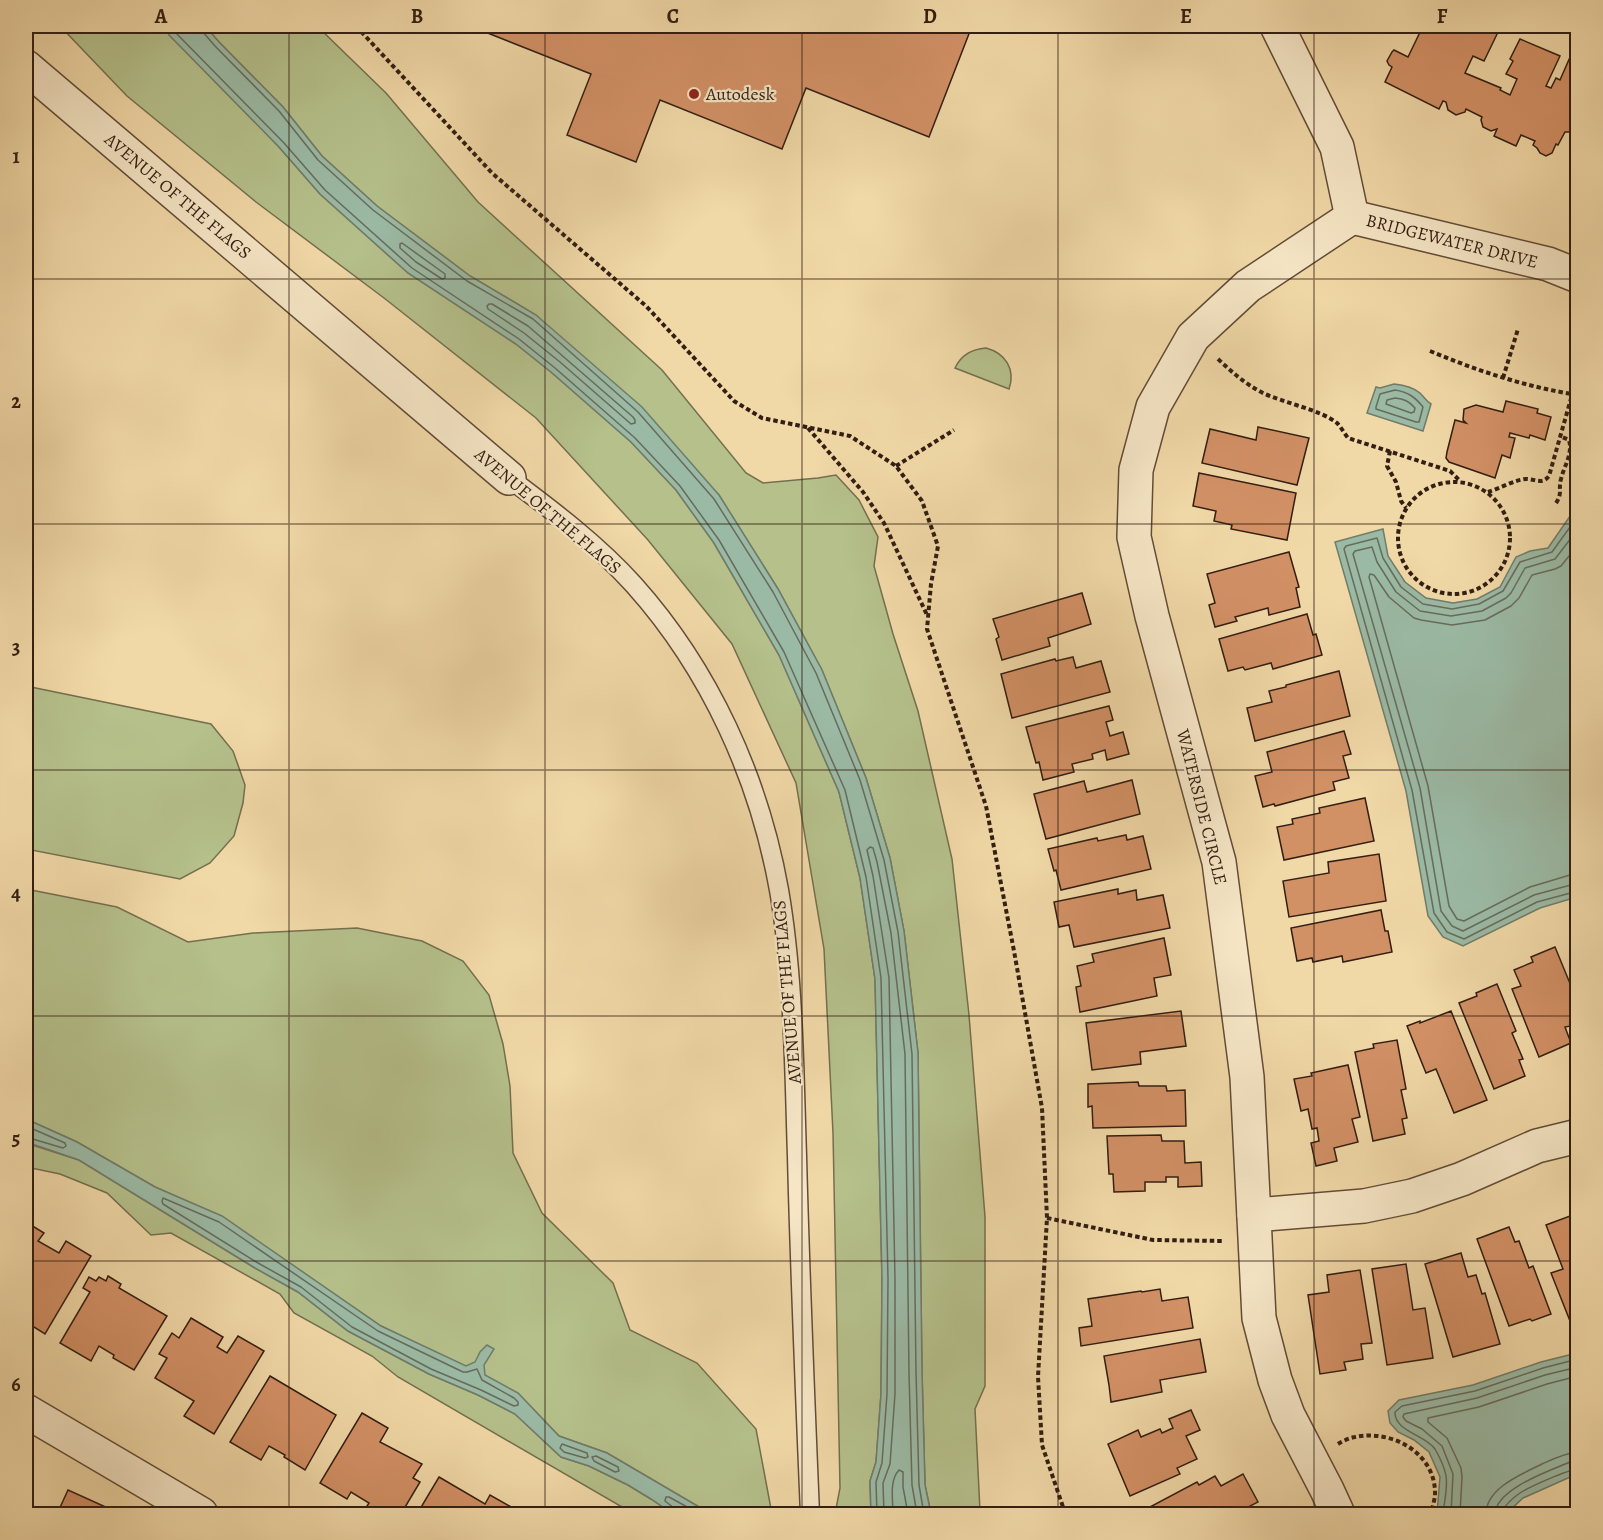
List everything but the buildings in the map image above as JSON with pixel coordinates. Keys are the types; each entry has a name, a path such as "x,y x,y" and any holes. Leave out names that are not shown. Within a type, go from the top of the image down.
{"street":[{"name":"BRIDGEWATER DRIVE","path":"1277,26 1337,147 1352,217 1548,264 1578,276"},
{"name":"AVENUE OF THE FLAGS","path":"26,67 509,478"},
{"name":"WATERSIDE CIRCLE","path":"1338,1515 1288,1415 1275,1380 1259,1318 1247,1077 1219,862 1152,616 1134,537 1136,470 1153,406 1193,337 1248,286 1352,217"},
{"path":"1254,1228 1412,1196 1462,1179 1537,1146 1578,1136"},
{"path":"26,1411 201,1515"}],"lane":[{"name":"AVENUE OF THE FLAGS","path":"509,478 594,545 634,585 670,629 700,676 728,727 749,777 766,832 779,890 791,1004 810,1515"}],"path":[{"path":"356,26 492,173 646,306 734,401 762,418 850,436 896,466 922,501 938,546 931,584 927,629 986,806 1042,1108 1047,1218 1038,1377 1042,1445 1063,1507 1069,1515"},
{"path":"1503,378 1518,329"},
{"path":"1193,337 1250,386 1278,399 1327,416 1339,424 1348,438 1450,471 1461,482"},
{"path":"1430,351 1503,378 1545,390 1575,395 1546,480 1538,482 1525,479 1488,492"},
{"path":"807,427 863,492 884,523 928,616"},
{"path":"896,466 954,430"},
{"path":"1556,503 1561,496 1560,482 1571,446 1569,440 1560,436"},
{"path":"1390,451 1387,466 1406,508"},
{"path":"1445,482 1475,485 1488,492 1503,508 1510,529 1509,551 1501,570 1485,586 1465,594 1443,594 1423,585 1408,570 1397,548 1397,527 1406,508 1430,488 1445,482"},
{"path":"1047,1218 1153,1240 1254,1228"},
{"path":"1310,1458 1354,1437 1370,1435 1409,1446 1424,1459 1432,1477 1435,1495 1431,1515"}],"green space":[{"path":"60,26 164,26 279,147 320,194 408,273 516,344 631,442 676,490 714,543 779,655 839,792 860,878 875,979 882,1279 881,1394 876,1462 870,1481 871,1514 835,1514 840,1488 833,1133 824,949 796,783 732,644 648,540 536,418 384,298 256,202 127,96"},
{"path":"205,26 317,26 386,93 478,202 662,370 746,473 763,483 836,475 859,500 878,537 874,566 918,711 952,859 969,1015 985,1217 985,1386 975,1409 980,1511 984,1514 931,1514 925,1485 918,1053 904,931 890,858 866,778 822,670 778,589 719,495 536,315 470,276 377,206 322,156 283,107"},
{"path":"986,348 999,354 1007,363 1011,375 1009,389 955,368 967,354"},
{"path":"26,686 211,724 233,751 245,785 243,803 234,836 210,863 180,879 26,849"},
{"path":"26,889 117,907 188,942 253,933 357,928 422,941 463,961 489,995 503,1044 510,1086 513,1153 542,1213 613,1283 630,1330 697,1363 756,1429 772,1514 711,1514 607,1453 559,1436 518,1393 381,1326 222,1217 155,1187 77,1142 26,1119"},
{"path":"26,1143 79,1160 298,1292 348,1331 429,1374 515,1414 561,1457 589,1466 628,1485 673,1514 634,1514 398,1377 372,1356 294,1313 280,1294 171,1233 151,1235 107,1193 60,1174 26,1167"}],"water":[{"path":"164,26 205,26 283,107 322,156 377,206 470,276 536,315 642,407 719,495 778,589 822,670 866,778 890,858 904,931 918,1053 925,1485 931,1514 871,1514 870,1481 876,1462 881,1394 882,1279 875,979 860,878 839,792 779,655 714,543 676,490 631,442 516,344 408,273 320,194 279,147 169,35"},
{"path":"1394,384 1414,389 1431,404 1423,431 1367,413 1376,387"},
{"path":"1577,506 1577,897 1540,908 1463,946 1443,937 1428,916 1406,791 1335,542 1383,529 1388,556 1405,582 1426,598 1453,603 1477,599 1500,587 1516,557 1530,551 1548,548"},
{"path":"26,1119 77,1142 155,1187 222,1216 381,1326 466,1366 475,1362 487,1345 494,1349 484,1365 485,1375 518,1393 559,1436 607,1453 711,1514 673,1514 628,1485 589,1466 561,1457 515,1414 429,1374 348,1331 298,1292 79,1160 26,1142"},
{"path":"1577,1353 1577,1474 1523,1498 1506,1514 1437,1514 1440,1477 1429,1452 1414,1440 1398,1432 1390,1423 1388,1411 1399,1400 1473,1385 1541,1362"}],"place":[{"name":"Autodesk","path":"694,94"}]}
